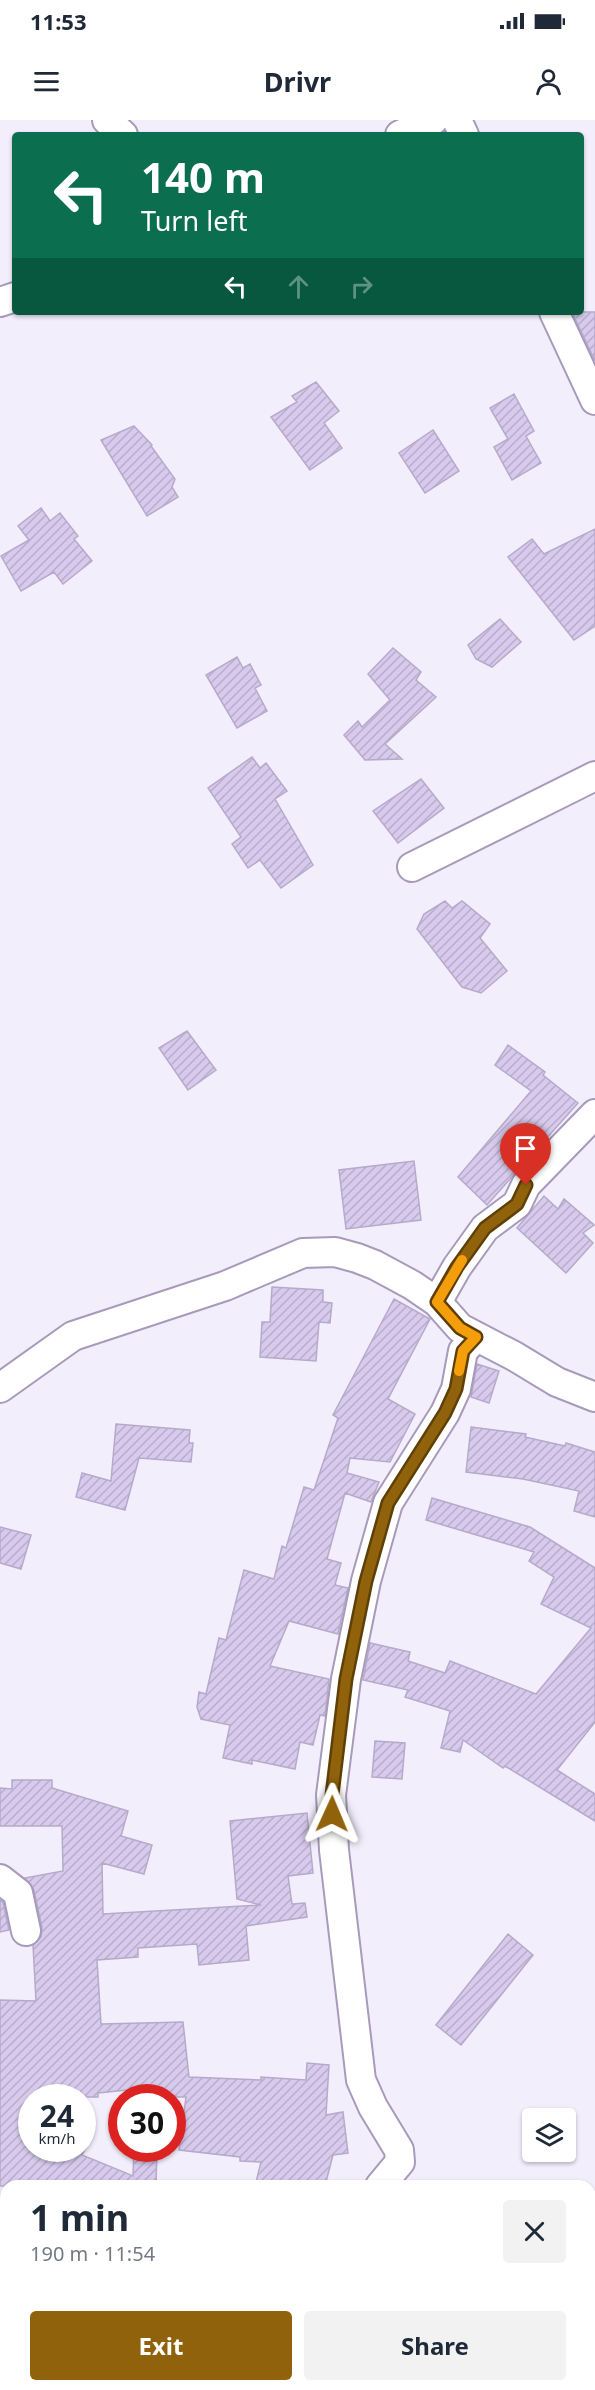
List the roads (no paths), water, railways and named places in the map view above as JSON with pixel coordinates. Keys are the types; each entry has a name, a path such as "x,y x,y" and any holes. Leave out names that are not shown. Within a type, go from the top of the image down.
{"street":[{"path":"107,120 120,132"},
{"path":"407,132 433,120"},
{"path":"555,315 595,400"},
{"path":"412,867 595,776"},
{"path":"437,1302 457,1267 485,1228 517,1204 526,1185 595,1114"},
{"path":"0,1388 73,1336 225,1286 303,1253 335,1252 375,1265 412,1285 437,1302 460,1328 514,1356 557,1382 595,1397"},
{"path":"385,2180 400,2162 399,2150 361,2080 334,1850 332,1795 338,1738 346,1679 364,1590 388,1503 445,1413 456,1389 463,1351 476,1337"},
{"path":"0,1879 18,1893 26,1931"}]}
